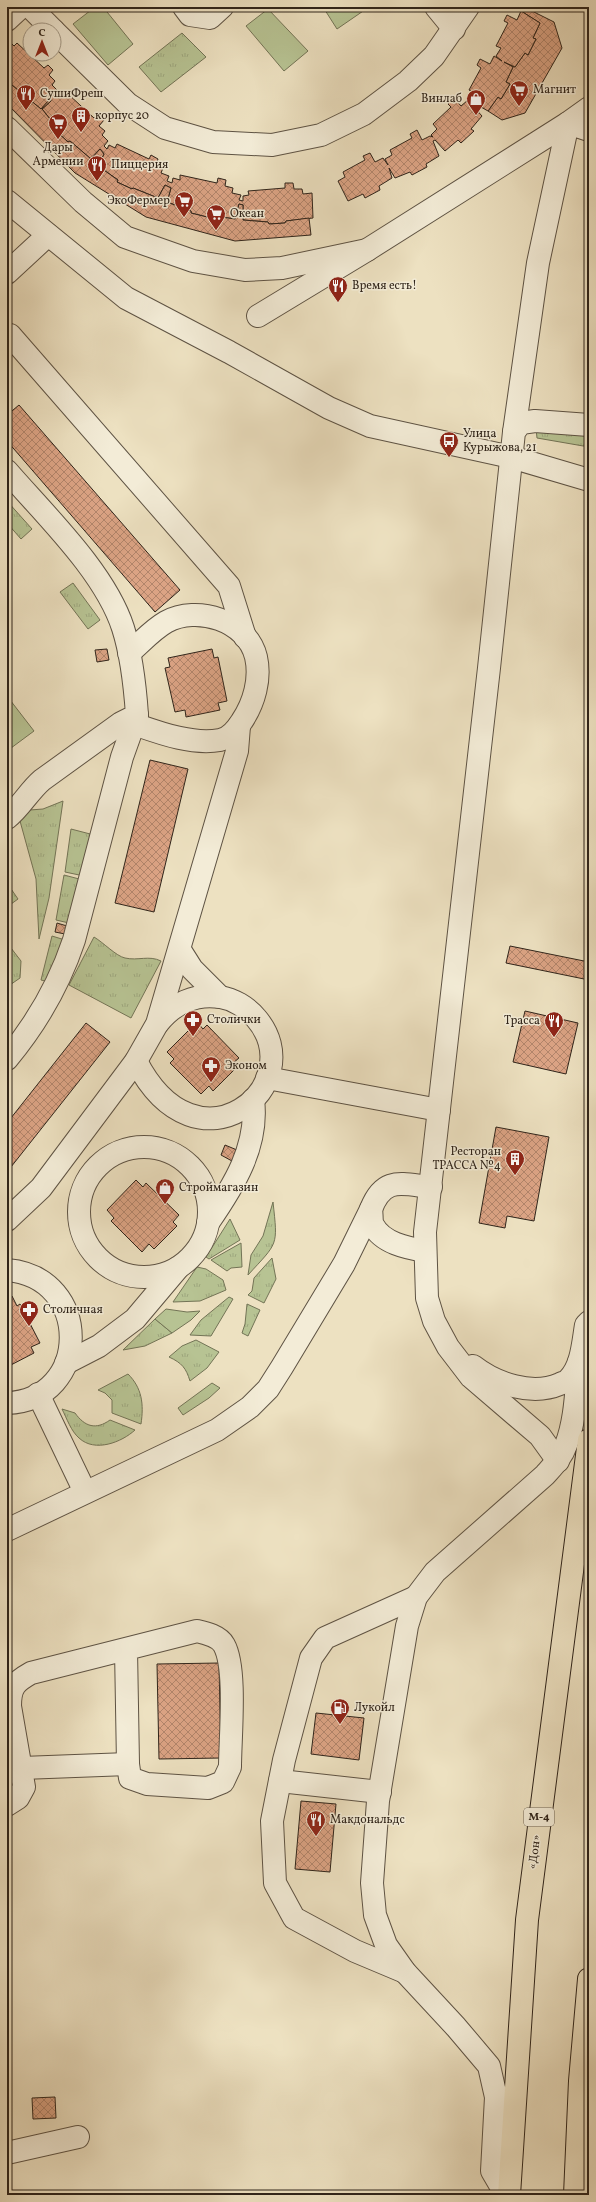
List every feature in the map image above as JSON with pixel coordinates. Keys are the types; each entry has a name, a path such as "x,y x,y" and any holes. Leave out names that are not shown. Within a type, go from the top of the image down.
{"highway":[{"name":"«Дон»","path":"509,2195 527,1920 547,1751 589,1440"},
{"path":"575,2195 580,2081 589,1979"}],"street":[{"path":"7,20 21,7"},
{"path":"30,7 46,22"},
{"path":"184,7 190,14 210,18 222,7"},
{"path":"436,7 454,29"},
{"path":"62,38 128,104 165,128 213,142 272,145 321,134 364,114 408,81 434,56 468,7"},
{"path":"258,316 367,250 568,123 589,108"},
{"path":"568,123 589,130"},
{"path":"558,1461 540,1436 471,1377 448,1347 434,1321 427,1298 425,1251 439,1110 490,668 514,432 538,263 568,123"},
{"path":"7,128 83,202 125,237 193,262 244,270 282,268 367,250"},
{"path":"7,201 126,298 229,352 329,408 370,426 511,457 589,480"},
{"path":"7,273 48,235"},
{"path":"7,818 14,812 30,790 42,780 122,723 136,720 157,732 201,741 221,740 231,735 239,726 251,705 257,681 256,656 245,637 229,586 8,335"},
{"path":"514,432 521,423 535,421 589,425"},
{"path":"511,457 589,464"},
{"path":"7,471 84,559 105,591 123,627 135,683 136,720 122,757 65,969 46,1005 7,1059"},
{"path":"129,653 166,622 186,615 207,615 218,618 232,626 245,637"},
{"path":"158,1024 237,751 239,726"},
{"path":"180,950 192,969 220,997"},
{"path":"7,1220 41,1188 136,1061 165,1015 185,1001 202,997 220,997 243,1006 260,1022 269,1044 271,1056 267,1078 253,1100 244,1108 222,1118 210,1119 187,1115 166,1102 145,1077 136,1061"},
{"path":"267,1078 439,1110"},
{"path":"66,1363 99,1346 135,1319 198,1247 208,1224 228,1194 251,1141 255,1122 253,1100"},
{"path":"181,1265 158,1276 145,1277 120,1273 98,1259 84,1238 79,1220 79,1201 89,1177 106,1159 130,1149 142,1147 167,1152 189,1165 200,1180 207,1198 208,1224"},
{"path":"7,1530 217,1430 250,1407 268,1389 344,1264 372,1209 377,1195 387,1186 403,1184 431,1187"},
{"path":"372,1209 373,1224 381,1234 393,1243"},
{"path":"344,1264 365,1247 380,1243 393,1243 425,1251"},
{"path":"7,1270 29,1275 41,1280 60,1299 70,1323 72,1336 66,1363 51,1385 28,1400 7,1403"},
{"path":"506,2195 492,2171 496,2097 489,2066 456,2027 405,1972 386,1945 375,1915 372,1883 380,1792 407,1626 416,1596 435,1572 545,1475 558,1461 566,1446 571,1428 579,1362 586,1325 589,1322"},
{"path":"448,1347 479,1371 502,1382 530,1389 551,1388 568,1381 579,1362"},
{"path":"38,1394 85,1492"},
{"path":"405,1972 355,1951 294,1918 276,1883 272,1821 280,1781 311,1658 325,1638 416,1596"},
{"path":"7,1805 18,1798 24,1787 22,1768 10,1706 10,1694 17,1681 31,1673 197,1631 211,1634 224,1644 230,1668 230,1767 223,1782 208,1788 147,1784 130,1778 128,1764 126,1649"},
{"path":"22,1768 128,1764"},
{"path":"280,1781 380,1792"},
{"path":"7,2153 78,2137"}],"green space":[{"path":"95,7 103,7 133,44 108,65 73,24"},
{"path":"323,7 369,7 337,29"},
{"path":"268,9 308,51 284,71 246,26"},
{"path":"182,33 206,57 161,92 139,67"},
{"path":"536,428 589,432 589,447 537,438"},
{"path":"7,501 32,529 21,539 7,523"},
{"path":"73,583 100,620 88,629 60,592"},
{"path":"7,696 34,731 7,751"},
{"path":"63,801 49,898 39,939 36,879 20,821 30,810 43,809"},
{"path":"71,829 94,835 84,876 65,872"},
{"path":"64,875 83,880 69,923 56,920"},
{"path":"7,883 18,899 7,907"},
{"path":"52,936 65,940 49,982 41,980"},
{"path":"94,937 121,957 130,959 152,958 161,961 131,1018 69,985"},
{"path":"11,948 21,961 20,978 7,987 7,952"},
{"path":"273,1202 275,1228 274,1243 265,1256 248,1275 251,1255 263,1236"},
{"path":"230,1219 240,1240 209,1259 206,1257"},
{"path":"241,1243 242,1267 231,1268 227,1271 211,1260"},
{"path":"272,1258 276,1279 264,1303 248,1295 252,1291 254,1278"},
{"path":"197,1267 206,1269 223,1280 226,1290 200,1301 173,1302"},
{"path":"229,1297 233,1299 211,1336 190,1335 201,1320"},
{"path":"247,1304 260,1310 248,1336 242,1333 245,1324"},
{"path":"166,1309 187,1312 200,1311 191,1320 172,1333 155,1319"},
{"path":"155,1319 172,1333 145,1346 123,1350"},
{"path":"196,1340 219,1352 207,1368 190,1381 183,1366 169,1357 182,1346"},
{"path":"128,1374 133,1379 141,1397 141,1424 112,1413 112,1400 105,1393 98,1390"},
{"path":"212,1383 220,1388 209,1398 183,1415 178,1408"},
{"path":"62,1409 75,1413 79,1418 91,1426 100,1425 110,1420 135,1430 116,1442 93,1445 85,1442 76,1435 69,1425"}],"building":[{"path":"524,7 554,22 562,48 525,113 502,120 488,111 498,97 501,99 510,84 506,82 513,67 504,62 515,67 525,53 528,55 536,39 533,38 540,23 521,11"},
{"path":"521,11 540,23 533,38 536,39 528,55 525,53 515,67 504,62 513,67 506,82 510,84 501,99 498,97 488,111 474,103 472,105 482,116 471,129 474,131 461,143 458,140 445,151 435,140 433,141 439,156 426,164 427,167 412,175 410,172 395,178 389,168 392,178 379,186 380,190 365,198 363,194 348,201 338,181 345,177 343,172 365,160 363,156 370,153 375,162 383,158 388,165 385,159 392,155 390,150 412,138 410,134 417,130 422,140 430,136 433,137 431,135 437,129 433,124 451,107 448,104 454,98 461,106 468,100 470,102 474,93 469,90 481,68 477,65 480,59 490,64 494,56 502,61 496,56 501,48 496,46 508,23 504,21 507,15 517,20"},
{"name":"корпус 20","path":"10,42 14,46 17,43 22,48 22,62 38,62 44,68 48,65 53,70 49,75 55,81 52,85 58,91 53,96 54,97 60,92 64,97 67,93 94,118 98,115 104,120 99,126 105,131 102,135 108,141 104,146 107,149 109,145 115,148 117,144 149,159 151,155 158,159 156,165 163,168 161,173 169,176 167,181 172,183 173,178 180,180 180,175 217,183 218,178 226,180 225,186 233,188 232,193 241,195 239,200 243,201 243,196 249,195 248,191 285,188 285,183 293,183 294,189 302,189 303,194 312,193 313,218 269,224 268,222 243,220 243,205 239,204 235,219 208,215 207,217 191,213 191,211 167,202 171,188 165,185 158,198 117,182 118,180 98,166 104,154 100,149 91,159 56,131 58,129 42,109 51,101 50,99 41,109 7,81 7,45"},
{"path":"7,81 41,109 50,99 51,101 42,109 58,129 56,131 91,159 100,149 104,154 98,166 118,180 117,182 158,198 165,185 171,188 167,202 191,211 191,213 207,217 208,215 235,219 239,204 243,205 243,220 268,222 269,224 285,223 286,221 309,218 311,235 235,241 146,217 75,173 7,104"},
{"path":"19,405 180,590 155,612 7,441 7,415"},
{"path":"107,649 109,660 97,662 95,650"},
{"path":"212,649 214,658 218,657 227,701 218,703 220,710 186,717 185,710 175,712 165,668 170,667 168,658"},
{"path":"150,760 188,769 154,912 115,903"},
{"path":"57,923 67,926 65,934 55,932"},
{"path":"510,946 589,962 589,980 506,963"},
{"path":"525,1011 578,1023 566,1074 513,1062"},
{"path":"197,1022 203,1029 207,1025 239,1058 232,1064 236,1068 213,1091 209,1086 201,1094 170,1063 174,1059 167,1052"},
{"path":"86,1023 110,1042 7,1172 7,1123"},
{"name":"Ресторан ТРАССА №4","path":"496,1127 549,1137 534,1221 507,1216 505,1228 479,1223"},
{"path":"225,1145 237,1150 232,1161 221,1155"},
{"path":"136,1180 143,1187 146,1183 179,1215 173,1222 177,1226 154,1249 149,1244 142,1252 111,1221 114,1218 107,1210"},
{"path":"12,1296 17,1306 20,1304 40,1343 31,1347 34,1353 7,1367 7,1299"},
{"path":"219,1663 221,1758 159,1759 157,1664"},
{"path":"316,1713 364,1718 359,1760 311,1754"},
{"name":"Макдональдс","path":"301,1801 336,1804 330,1872 295,1869"},
{"path":"55,2097 56,2118 33,2119 32,2098"}],"place":[{"name":"Магнит","path":"519,107"},
{"name":"СушиФреш","path":"26,111"},
{"name":"Винлаб","path":"476,116"},
{"name":"корпус 20","path":"81,133"},
{"name":"Дары Армении","path":"58,140"},
{"name":"Пиццерия","path":"97,182"},
{"name":"ЭкоФермер","path":"184,218"},
{"name":"Океан","path":"216,231"},
{"name":"Время есть!","path":"338,303"},
{"name":"Улица Курыжова, 21","path":"449,458"},
{"name":"Столички","path":"193,1037"},
{"name":"Трасса","path":"554,1038"},
{"name":"Эконом","path":"211,1083"},
{"name":"Ресторан ТРАССА №4","path":"515,1176"},
{"name":"Строймагазин","path":"165,1205"},
{"name":"Столичная","path":"29,1327"},
{"name":"Лукойл","path":"340,1725"},
{"name":"Макдональдс","path":"316,1837"}]}
